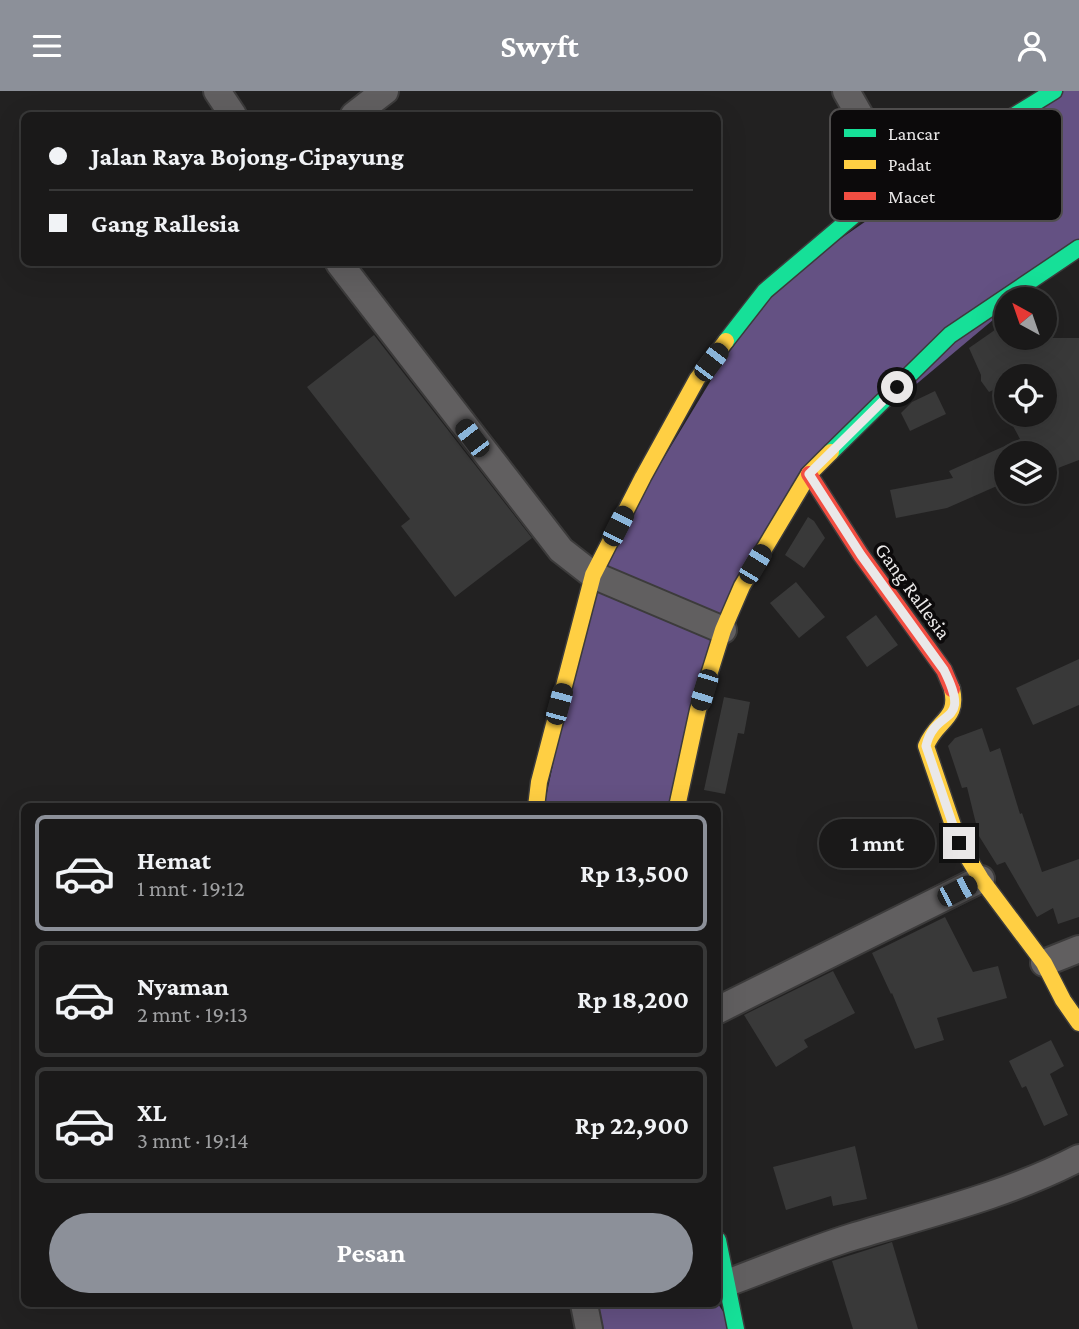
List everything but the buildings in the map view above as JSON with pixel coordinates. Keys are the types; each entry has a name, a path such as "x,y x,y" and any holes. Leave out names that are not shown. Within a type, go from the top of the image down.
{"street":[{"path":"217,91 231,112"},
{"path":"358,112 385,91"},
{"path":"846,91 856,109"},
{"path":"1025,109 1054,91"},
{"path":"536,803 538,782 600,578 697,379 765,291 847,221"},
{"path":"678,803 698,711 723,630 742,586 809,474 950,335 1079,248"},
{"path":"341,266 561,550 600,578 723,630"},
{"name":"Gang Rallesia","path":"809,474 861,555 944,670 953,687 956,703 951,714 928,738 926,746 959,843 981,879 1044,963 1063,1000 1079,1023"},
{"path":"721,1009 981,879"},
{"path":"1044,963 1079,949"},
{"path":"727,1283 848,1238 958,1206 1046,1176 1079,1159"},
{"path":"721,1254 736,1329"},
{"path":"585,1307 589,1329"}],"shaded area":[{"path":"1054,91 1079,91 1079,248 1032,287 994,287 994,319 809,474 742,586 678,803 545,803 593,575 765,291 866,221 1062,221 1062,109 1028,109"},
{"path":"598,1307 720,1307 735,1329 602,1329"}],"traffic: fast":[{"path":"1025,109 1054,91"},
{"path":"726,341 765,291 847,221"},
{"path":"831,452 950,335 1079,248"},
{"path":"721,1255 736,1329"}],"traffic: slow":[{"path":"536,803 539,782 593,575 697,379 726,341"},
{"path":"678,803 698,710 723,630 742,586 809,474 831,452"},
{"path":"952,689 950,714 926,746 959,843 981,879 1044,963 1063,1000 1079,1023"}],"traffic: jam":[{"path":"809,474 861,555 944,670 952,689"}],"route":[{"path":"897,387 809,474 861,555 944,670 953,687 956,703 951,714 933,731 926,746 959,843"}]}
